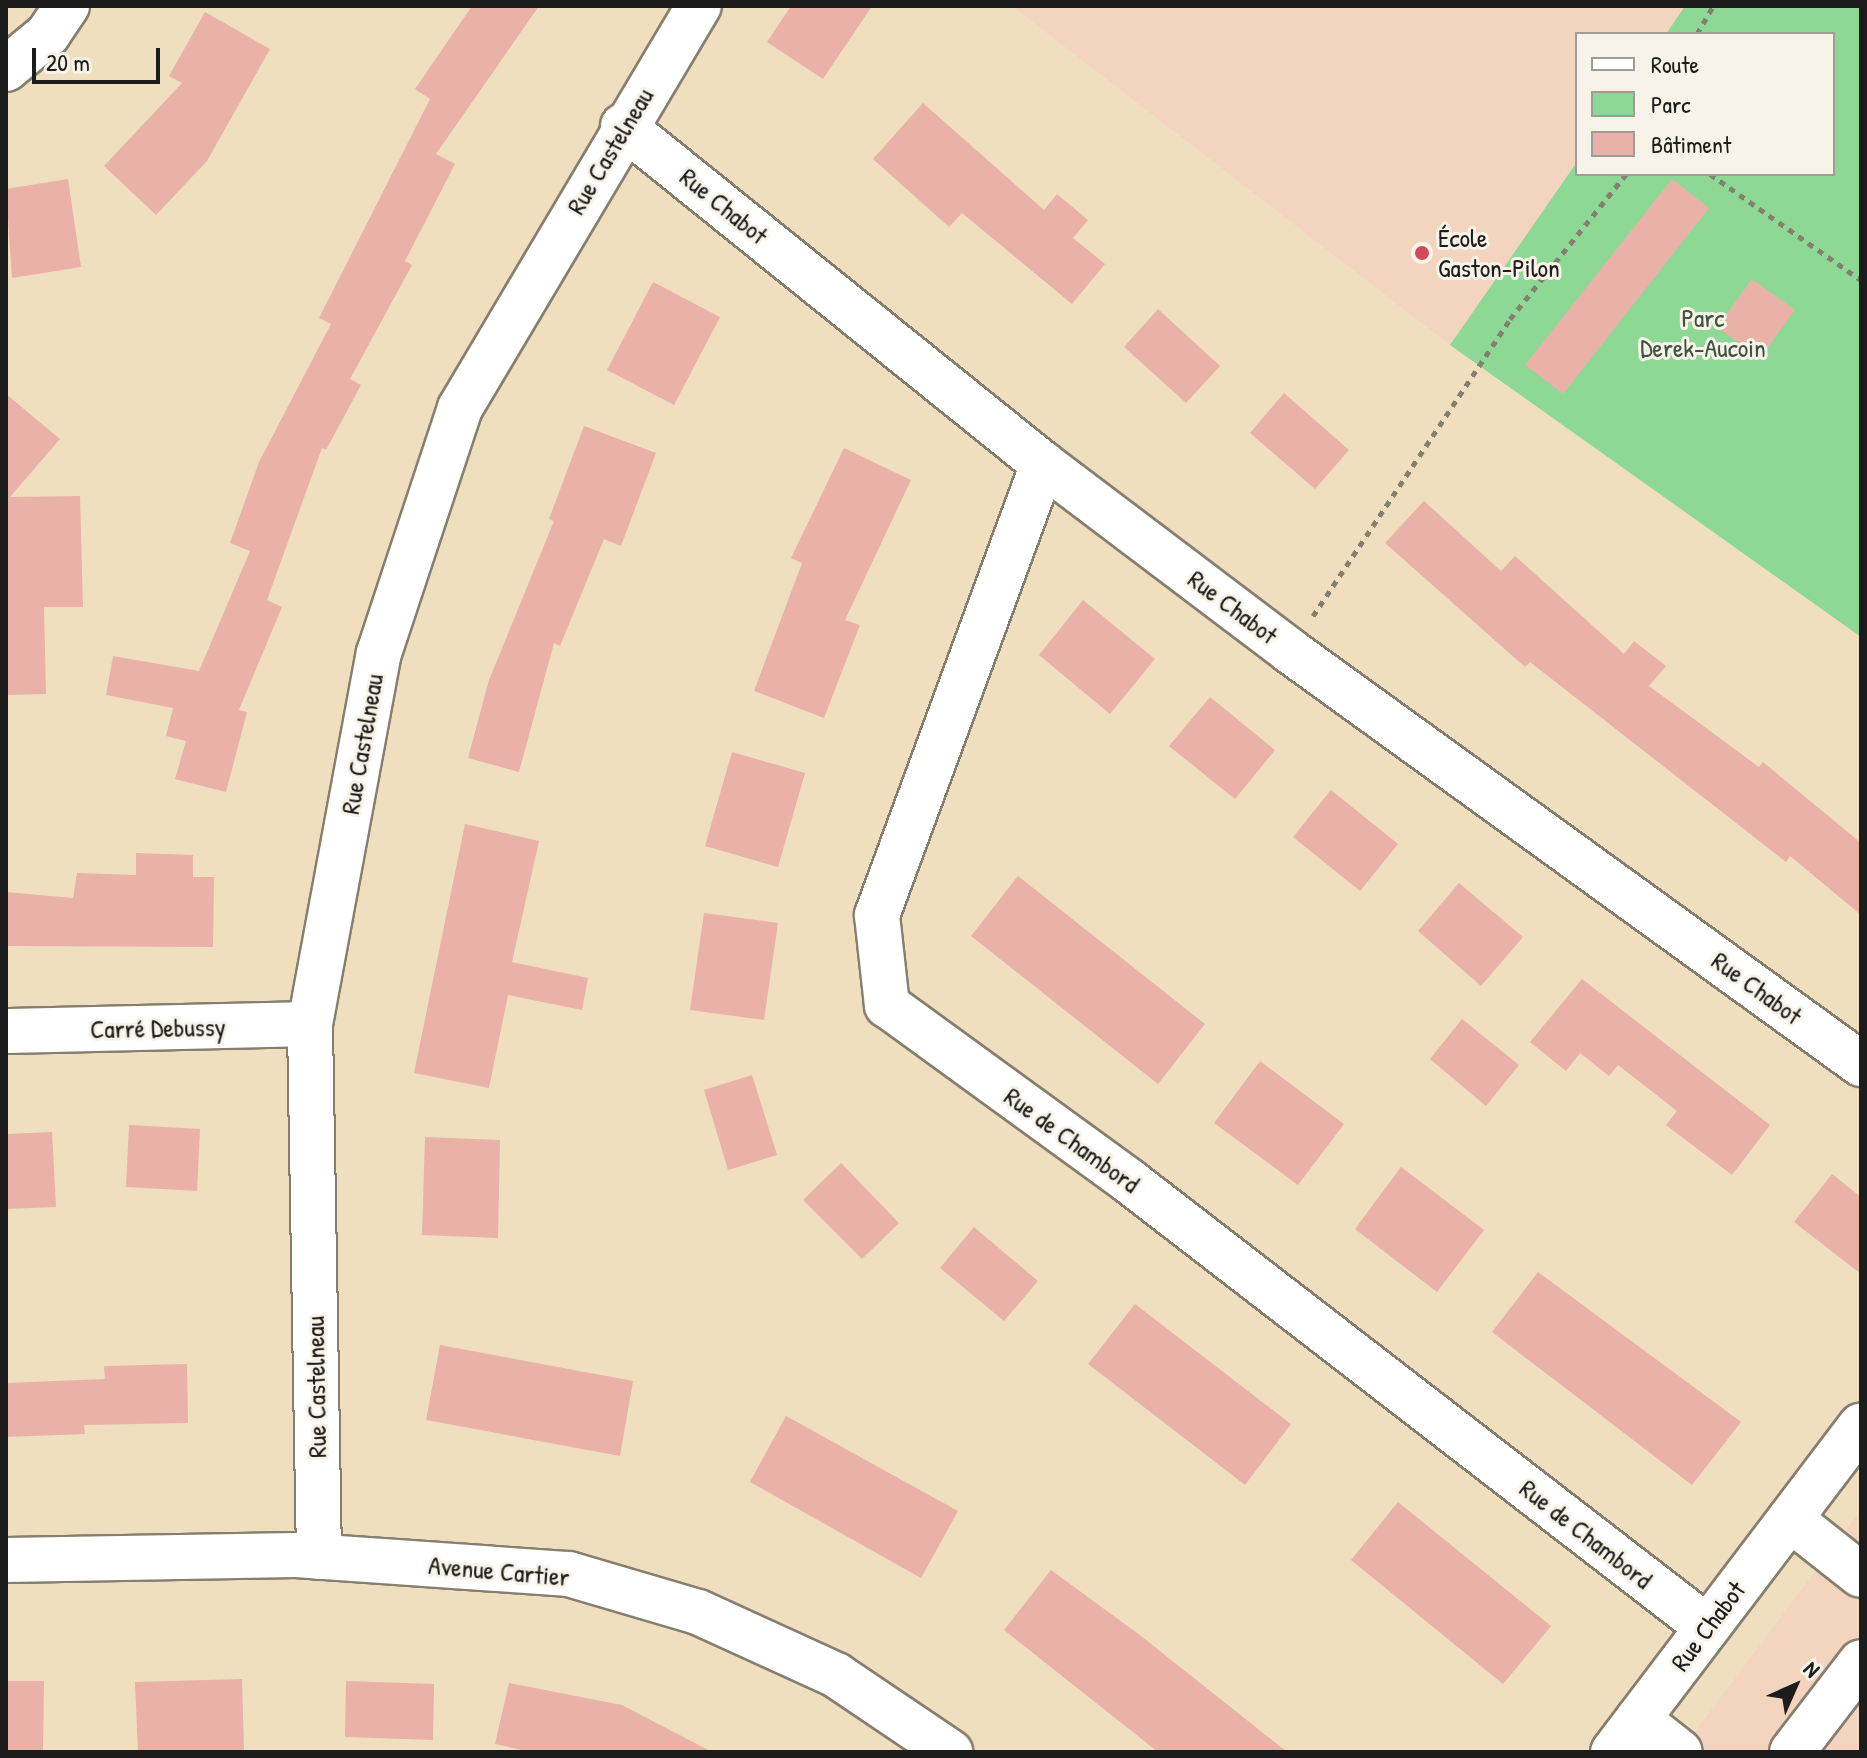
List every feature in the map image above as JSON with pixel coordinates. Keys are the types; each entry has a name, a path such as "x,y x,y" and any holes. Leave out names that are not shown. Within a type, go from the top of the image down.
{"street":[{"path":"6,69 48,34 67,6"},
{"name":"Rue Castelneau","path":"319,1557 310,1024 379,653 460,408 623,126 699,6"},
{"name":"Rue Chabot","path":"623,126 1043,464 1290,651 1861,1064"},
{"name":"Rue de Chambord","path":"1043,464 877,915 887,1005 1129,1181 1707,1627"},
{"name":"Carré Debussy","path":"6,1031 310,1024"},
{"name":"Rue Chabot","path":"1625,1736 1861,1425"},
{"path":"1790,1519 1861,1575"},
{"name":"Avenue Cartier","path":"6,1560 319,1557 569,1574 698,1612 836,1675 950,1752"},
{"path":"1792,1752 1861,1662"},
{"path":"1625,1736 1680,1752"}],"path":[{"path":"1698,32 1713,6"},
{"path":"1290,651 1510,319 1624,176"},
{"path":"1713,176 1861,280"}],"shaded area":[{"name":"École Gaston-Pilon","path":"1012,6 1685,6 1667,32 1575,32 1575,165 1450,345"},
{"path":"1861,1510 1861,1752 1680,1752"}],"green space":[{"name":"Parc Derek-Aucoin","path":"1685,6 1861,6 1861,637 1450,345 1575,165 1575,176 1835,176 1835,32 1667,32"}],"building":[{"path":"472,6 539,6 436,154 455,164 405,261 412,265 350,379 361,385 326,450 322,448 267,600 282,607 239,710 247,712 226,792 175,779 186,741 166,736 173,708 106,695 113,656 199,671 250,551 230,543 259,462 331,324 319,318 430,99 415,89"},
{"path":"791,6 872,6 823,79 767,42"},
{"path":"205,12 270,49 207,161 156,215 104,166 182,83 169,76"},
{"path":"923,103 1044,210 1057,194 1088,220 1073,238 1105,264 1072,304 962,213 949,227 873,159"},
{"path":"68,179 81,267 12,278 6,189"},
{"path":"1672,179 1709,208 1563,394 1525,365"},
{"path":"1752,279 1795,310 1760,358 1717,327"},
{"path":"653,282 720,317 674,405 607,370"},
{"path":"1158,309 1220,366 1186,403 1124,347"},
{"path":"1284,393 1349,450 1315,489 1250,433"},
{"path":"6,394 60,439 10,497 80,496 83,607 44,607 46,694 6,695"},
{"path":"584,426 656,453 621,546 604,539 560,646 554,643 519,772 468,758 489,680 554,521 549,519"},
{"path":"844,448 911,480 845,620 860,625 824,718 754,691 802,563 791,558"},
{"path":"1424,501 1501,571 1515,556 1624,654 1634,641 1666,666 1649,686 1759,767 1763,762 1861,843 1861,915 1790,856 1786,862 1530,662 1525,667 1385,543"},
{"path":"1083,600 1155,659 1110,714 1039,655"},
{"path":"1210,697 1275,750 1235,799 1169,746"},
{"path":"732,752 805,773 778,867 705,846"},
{"path":"1331,790 1398,844 1360,891 1293,837"},
{"path":"465,824 539,841 512,962 588,978 582,1010 508,995 489,1088 414,1073"},
{"path":"136,853 193,855 193,877 214,877 213,947 6,946 6,892 73,898 77,873 136,875"},
{"path":"1018,876 1205,1024 1158,1084 971,936"},
{"path":"1459,883 1523,937 1481,986 1418,931"},
{"path":"704,913 778,923 764,1020 690,1010"},
{"path":"1582,979 1770,1125 1732,1175 1666,1125 1677,1111 1618,1065 1609,1076 1580,1053 1566,1071 1530,1042"},
{"path":"1462,1019 1519,1065 1486,1106 1430,1059"},
{"path":"1260,1061 1344,1124 1298,1185 1214,1123"},
{"path":"752,1075 777,1155 728,1170 704,1090"},
{"path":"129,1125 200,1129 197,1191 126,1187"},
{"path":"52,1132 56,1207 6,1209 6,1134"},
{"path":"425,1137 500,1140 498,1238 422,1235"},
{"path":"841,1163 899,1223 862,1259 803,1200"},
{"path":"1401,1167 1484,1230 1437,1292 1355,1229"},
{"path":"1832,1174 1861,1197 1861,1274 1794,1222"},
{"path":"974,1227 1038,1281 1004,1321 940,1268"},
{"path":"1538,1272 1741,1422 1692,1485 1492,1332"},
{"path":"1135,1304 1291,1424 1245,1485 1088,1364"},
{"path":"440,1345 633,1381 620,1456 426,1420"},
{"path":"187,1364 188,1423 84,1425 85,1434 6,1437 6,1383 105,1379 104,1366"},
{"path":"786,1416 958,1511 921,1578 750,1482"},
{"path":"1398,1502 1551,1626 1503,1684 1351,1560"},
{"path":"1051,1570 1141,1636 1287,1752 1158,1752 1004,1630"},
{"path":"242,1679 244,1752 138,1752 135,1682"},
{"path":"6,1681 44,1681 43,1752 6,1752"},
{"path":"346,1681 434,1684 433,1740 345,1737"},
{"path":"509,1683 622,1705 712,1752 531,1752 495,1744"}],"place":[{"name":"École Gaston-Pilon","path":"1422,253"}]}
